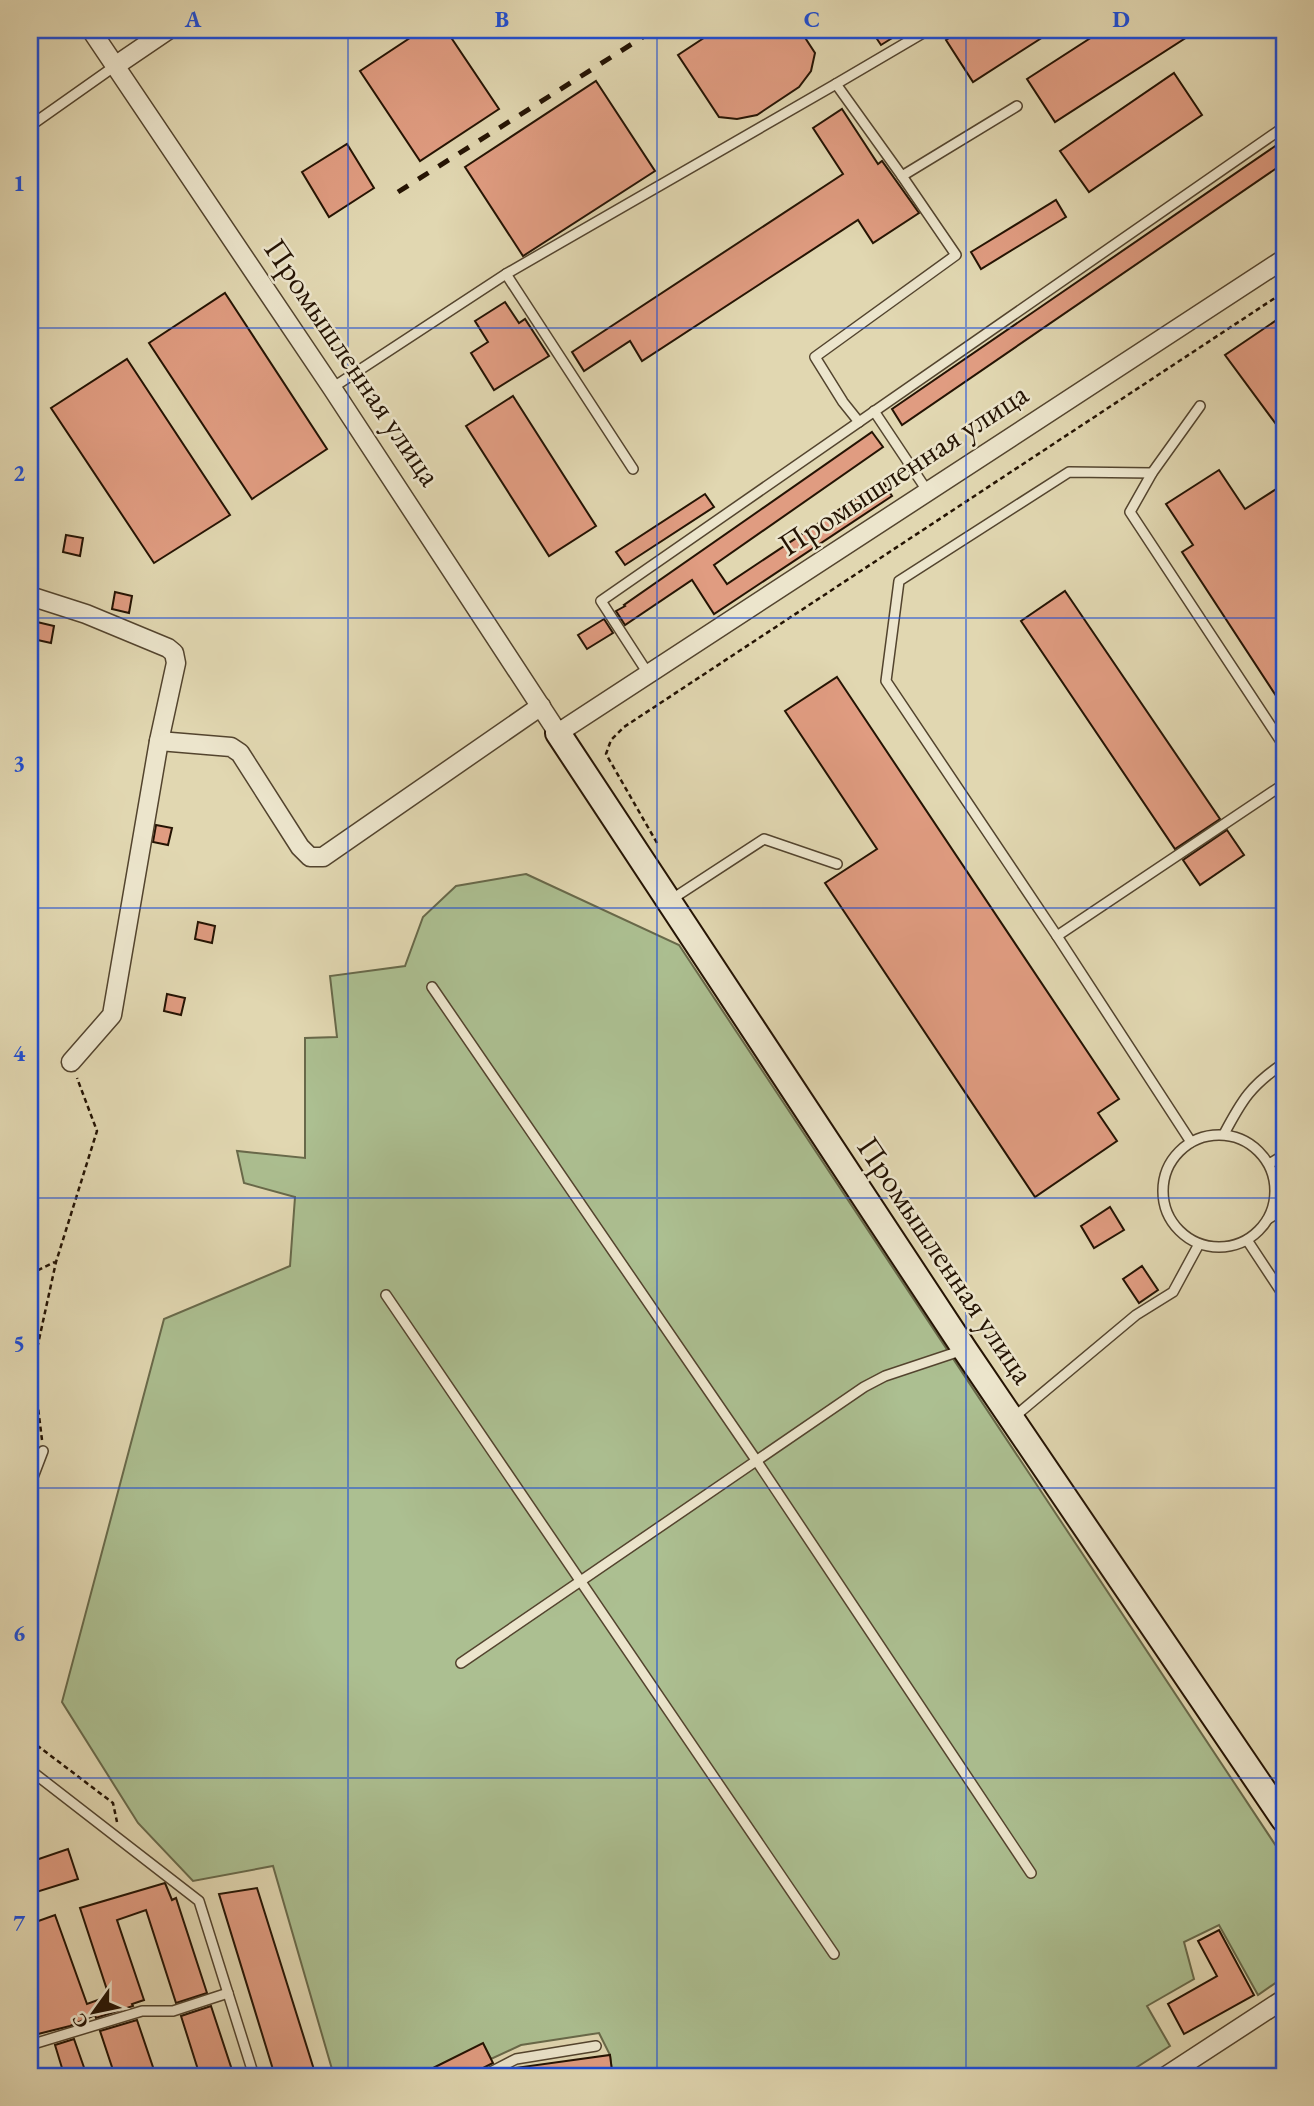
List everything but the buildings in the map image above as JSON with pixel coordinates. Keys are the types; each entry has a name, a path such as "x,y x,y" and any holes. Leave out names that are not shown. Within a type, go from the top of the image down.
{"street":[{"name":"Промышленная улица","path":"90,30 332,388 965,1350 1284,1820"},
{"path":"115,66 168,30"},
{"name":"Промышленная улица","path":"558,733 1284,260"},
{"path":"30,596 86,614 168,648 174,653 176,663 159,741 112,1015 71,1062"},
{"path":"159,741 231,747 240,753 300,847 310,857 323,857 541,706"},
{"path":"1166,2076 1284,1999"}],"lane":[{"path":"332,388 506,274 928,30"},
{"path":"30,126 115,66"},
{"path":"836,84 956,255 815,357 859,422"},
{"path":"902,176 1017,106"},
{"path":"649,675 601,601 1284,127"},
{"path":"506,274 633,469"},
{"path":"1200,406 1152,473 1130,512 1284,746"},
{"path":"874,411 928,492"},
{"path":"1152,473 1069,472 899,582 886,681 1191,1142"},
{"path":"1057,936 1284,784"},
{"path":"668,902 764,839 837,864"},
{"path":"432,987 756,1460 1031,1873"},
{"path":"1224,1134 1244,1097 1284,1055"},
{"path":"1264,1076 1284,1063"},
{"path":"1212,1134 1224,1134 1245,1141 1263,1155 1275,1182 1275,1201 1268,1219 1259,1231 1247,1240 1223,1247 1199,1244 1189,1239 1174,1224 1168,1216 1163,1184 1169,1164 1182,1148 1212,1134"},
{"path":"1269,1164 1284,1155"},
{"path":"1268,1219 1284,1209"},
{"path":"1247,1240 1284,1296"},
{"path":"1012,1419 1136,1315 1173,1292 1199,1244"},
{"path":"386,1295 834,1954"},
{"path":"461,1663 864,1387 885,1376 965,1350"},
{"path":"30,1485 43,1451"},
{"path":"30,1770 199,1901 254,2076"},
{"path":"30,2045 142,2011 173,2011 228,1993"},
{"path":"483,2076 516,2059 596,2046"}],"path":[{"path":"659,845 606,754 611,740 624,727 1284,292"},
{"path":"43,1451 33,1367 56,1262 97,1131 71,1062"},
{"path":"30,1274 56,1262"},
{"path":"30,1740 113,1803 121,1839"}],"green space":[{"path":"526,874 679,945 1284,1858 1284,1977 1258,1995 1219,1925 1184,1942 1194,1979 1147,2006 1170,2046 1123,2076 616,2076 612,2071 610,2055 599,2033 521,2045 491,2059 483,2044 418,2076 334,2076 273,1866 193,1881 138,1823 62,1702 164,1319 290,1266 295,1197 244,1183 237,1151 305,1158 305,1038 337,1037 330,976 405,966 423,917 456,886"}],"railway":[{"path":"398,192 654,30"}]}
